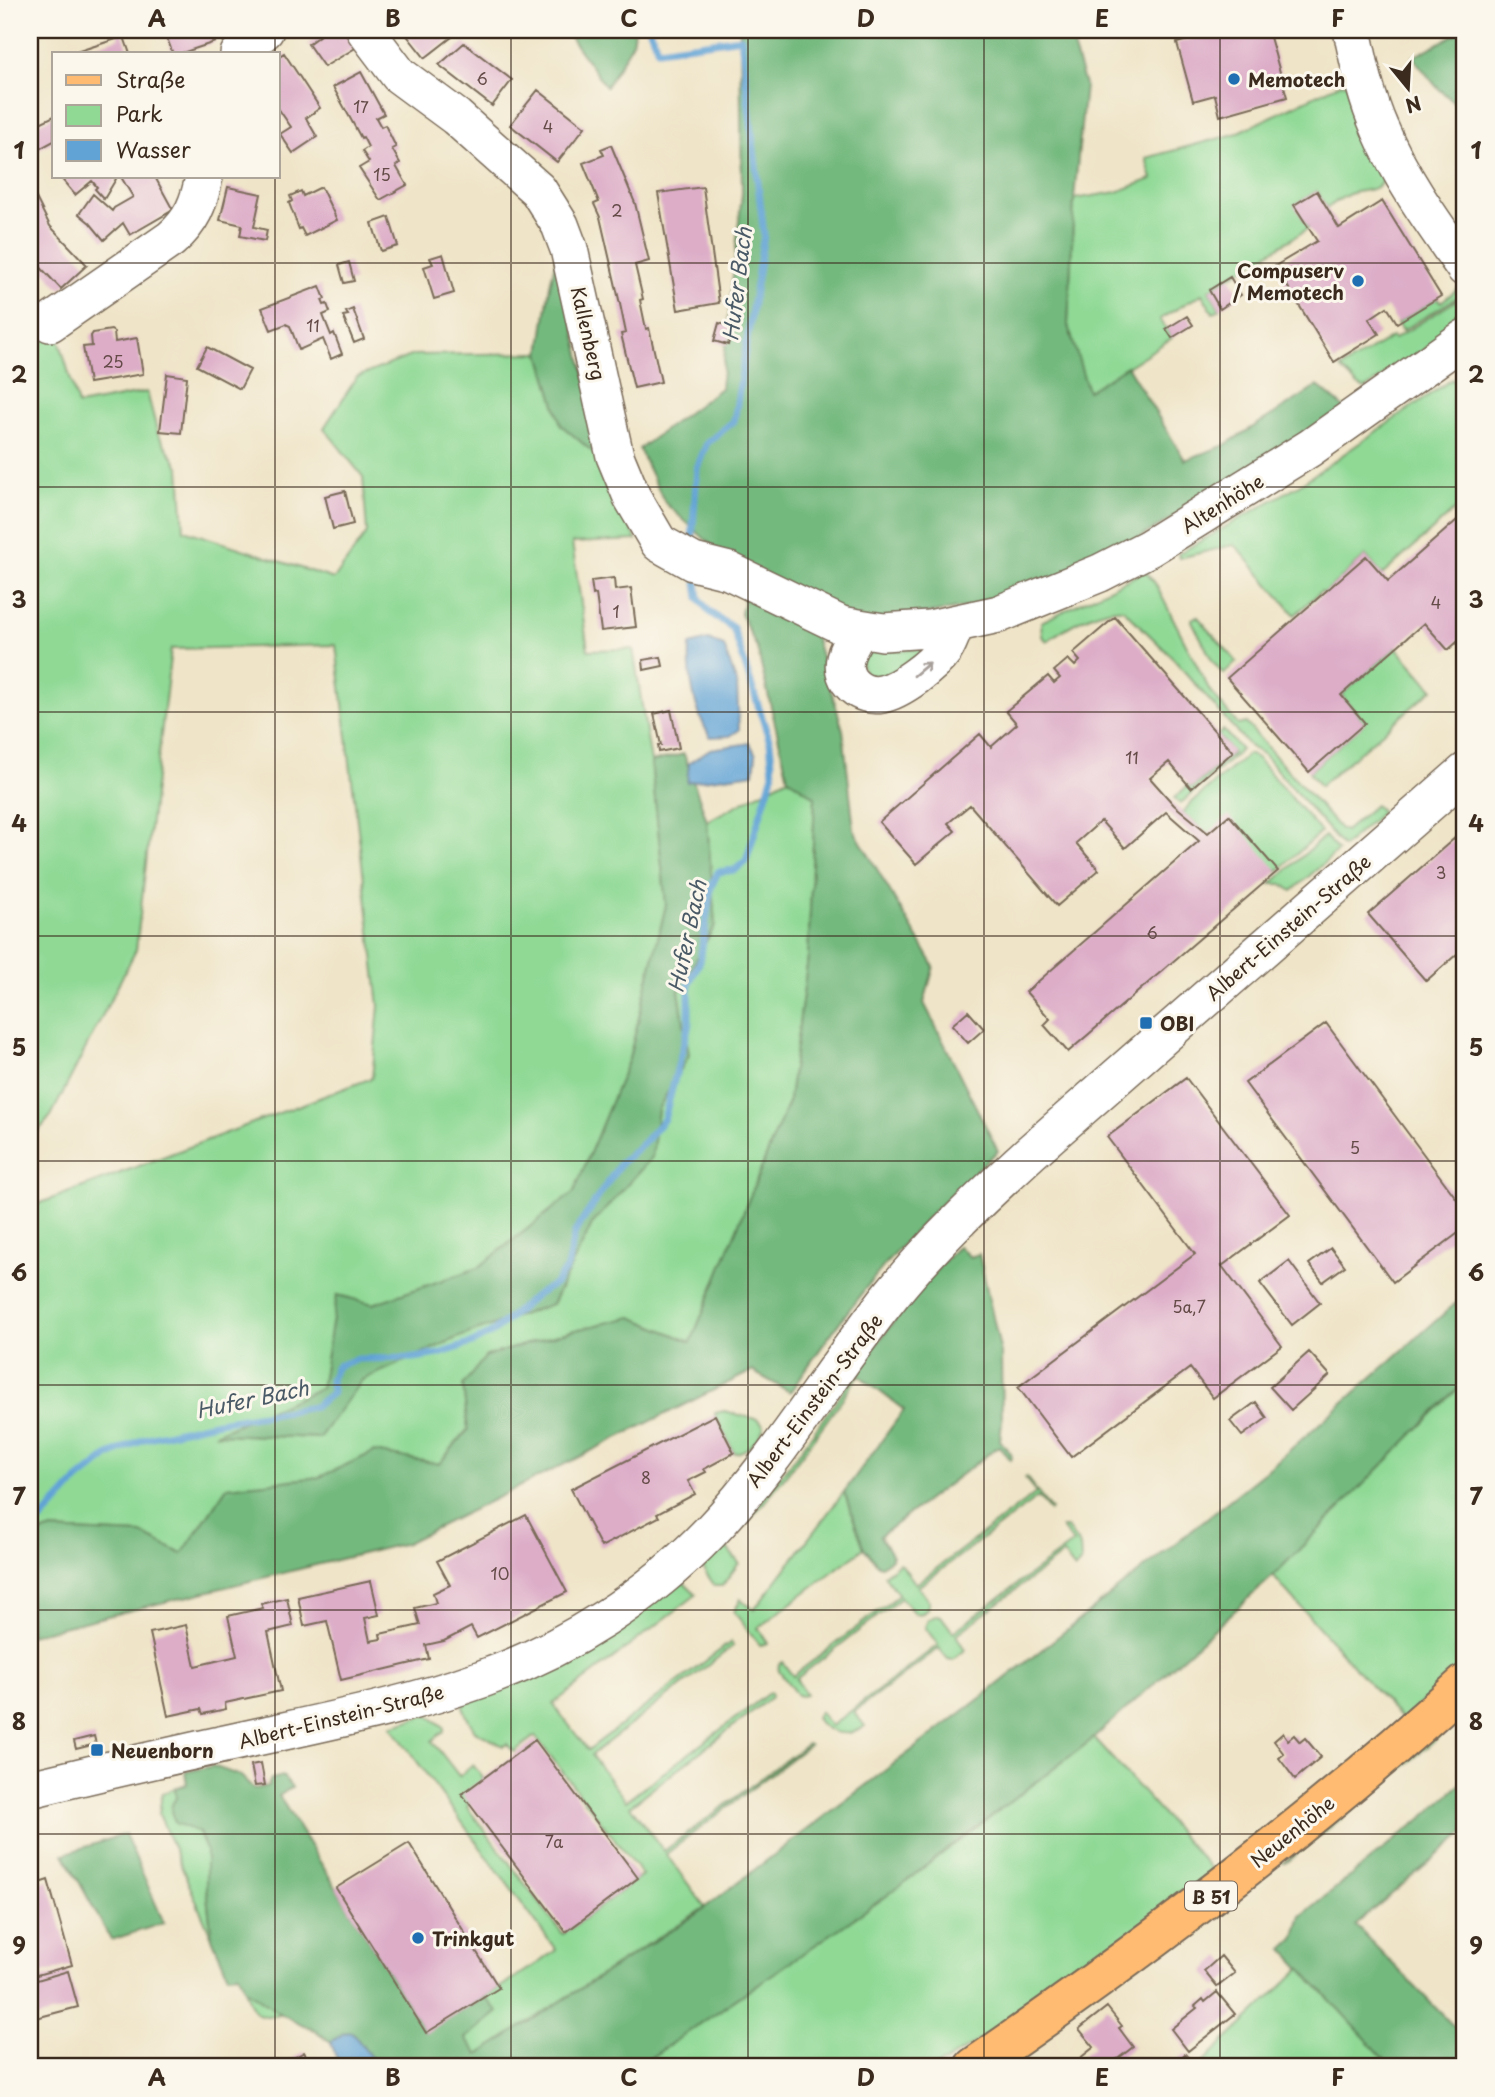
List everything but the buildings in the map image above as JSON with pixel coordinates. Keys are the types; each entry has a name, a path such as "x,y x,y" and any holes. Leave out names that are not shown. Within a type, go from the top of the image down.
{"main road":[{"name":"Neuenhöhe","path":"974,2067 1202,1903 1349,1784 1465,1684"}],"street":[{"path":"241,52 265,30"},
{"name":"Kallenberg","path":"365,30 399,75 456,117 538,190 560,225 569,249 615,456 632,496 659,543 693,562 729,571 811,611"},
{"path":"1352,30 1380,130 1404,176 1465,268"},
{"path":"50,323 183,230 200,201 204,178"},
{"name":"Altenhöhe","path":"811,611 841,625 883,632 905,632 955,625 999,614 1049,595 1149,548 1310,448 1465,338"},
{"path":"860,629 845,658 846,674 857,690 873,695 898,687 922,670 943,651 955,625"},
{"name":"Albert-Einstein-Straße","path":"30,1789 368,1712 441,1692 492,1675 543,1652 590,1627 630,1600 673,1567 726,1515 783,1445 890,1297 931,1248 968,1211 1049,1136 1465,772"}],"green space":[{"path":"565,30 634,30 632,44 606,87"},
{"path":"740,30 1068,30 1085,85 1074,199 1068,325 1088,391 1127,366 1185,460 1223,446 1318,386 1349,412 1102,560 996,602 814,633 843,730 854,830 934,966 924,1003 998,1151 947,1198 885,1265 790,1392 752,1371 406,1543 30,1635 30,1537 49,1530 142,1534 182,1554 227,1487 320,1477 374,1452 439,1464 468,1430 463,1385 486,1356 571,1331 632,1317 691,1342 789,1100 808,957 815,797 788,778 757,648 741,614 748,578 665,503 639,449 721,388 742,193"},
{"path":"1463,30 1465,112 1436,86 1413,57"},
{"path":"1341,83 1347,84 1385,176 1379,185 1349,194 1327,208 1317,191 1295,205 1309,228 1209,290 1220,309 1213,313 1202,294 1160,319 1172,338 1088,392 1068,325 1074,199 1117,192 1152,179 1146,158 1235,134"},
{"path":"557,255 605,462 561,425 540,353"},
{"path":"1462,286 1464,293 1402,331 1397,323 1437,298 1441,302"},
{"path":"30,290 50,308 78,405 147,392 158,434 180,468 184,530 334,579 367,533 363,477 324,428 357,377 413,355 540,353 561,425 605,462 636,540 572,543 588,650 633,649 651,762 666,905 629,1059 574,1192 478,1268 373,1304 338,1295 321,1388 217,1434 319,1438 361,1380 459,1337 552,1304 593,1223 652,1157 658,1109 689,1055 679,991 715,925 707,821 788,778 815,797 808,957 789,1100 691,1342 632,1317 571,1331 486,1356 463,1385 468,1429 439,1464 374,1452 320,1477 227,1487 182,1554 142,1534 49,1530 30,1537 30,1207 372,1078 379,1006 336,645 171,649 136,950 51,1116 30,1141"},
{"path":"1465,295 1465,315 1461,325 1365,389 1356,384 1341,368 1392,337 1394,339"},
{"path":"1452,379 1465,395 1465,501 1382,575 1366,556 1295,615 1233,545 1179,558 1178,554 1299,485"},
{"path":"1145,571 1155,583 1210,691 1238,725 1246,723 1340,829 1345,831 1375,805 1382,812 1343,847 1263,754 1250,747 1170,655 1123,609 1094,614 1047,641 1042,636 1041,622"},
{"path":"1197,616 1237,662 1223,674 1213,662 1192,621"},
{"path":"1396,647 1433,689 1320,786 1309,772 1364,723 1341,695"},
{"path":"928,649 905,669 867,679 859,657 864,651"},
{"path":"1223,730 1241,750 1180,804 1174,798 1189,785 1192,788 1233,753 1218,735"},
{"path":"684,754 707,821 715,925 679,991 689,1055 658,1109 652,1157 593,1223 552,1304 459,1337 362,1380 319,1438 215,1434 321,1388 337,1295 373,1304 478,1268 574,1192 629,1059 666,905 651,762"},
{"path":"1248,754 1257,758 1321,832 1278,871 1208,833 1183,813"},
{"path":"1325,836 1338,851 1292,891 1282,884 1271,884"},
{"path":"958,1246 970,1257 979,1254 1001,1353 1000,1440 1012,1458 1010,1460 999,1446 880,1536 892,1556 892,1559 881,1566 864,1548 844,1492 904,1410 856,1373 905,1306"},
{"path":"1465,1295 1465,1381 1273,1576 1094,1738 885,1897 637,2067 378,2067 352,2032 344,2033 331,2042 316,2031 281,2014 245,1989 239,1974 228,1975 212,1938 206,1887 206,1850 199,1832 175,1823 171,1806 176,1798 175,1788 187,1784 185,1772 213,1766 241,1776 254,1789 268,1786 271,1779 283,1776 292,1787 279,1796 426,2032 485,1997 498,2012 466,2038 478,2055 695,1915 991,1690 1266,1471"},
{"path":"856,1373 859,1375 811,1442 762,1506 726,1547 739,1563 722,1586 715,1586 701,1566 750,1514 795,1458"},
{"path":"1465,1381 1465,1664 1402,1720 1273,1576"},
{"path":"724,1411 759,1420 764,1426 760,1436 744,1450 734,1453 715,1415"},
{"path":"1026,1477 1050,1511 1038,1497 918,1587 929,1601 923,1613 915,1614 901,1598 796,1679 806,1694 797,1695 779,1671 778,1667 782,1662 793,1676 899,1595 884,1575 900,1563 916,1584 1036,1493"},
{"path":"844,1492 864,1548 758,1628 768,1643 760,1645 734,1612 741,1599 754,1610"},
{"path":"1062,1528 1067,1528 1080,1546 1081,1561 1075,1569 1063,1554 956,1635 965,1650 953,1660 948,1659 939,1648 854,1712 865,1726 859,1730 838,1733 820,1724 816,1718 820,1712 831,1726 938,1645 925,1627 928,1620 937,1615 941,1616 953,1632 1073,1543"},
{"path":"683,1582 696,1595 553,1704 588,1750 731,1642 733,1646 591,1755 626,1801 771,1694 771,1697 630,1806 664,1851 809,1745 666,1854 705,1907 478,2055 466,2038 485,1997 556,1950 391,1726 429,1716 444,1727 444,1731 432,1741 459,1776 473,1765 483,1778 467,1807 563,1934 642,1875 535,1736 514,1752 507,1744 503,1746 475,1731 462,1704"},
{"path":"1465,1703 1465,1713 1443,1733 1283,1863"},
{"path":"1094,1738 1215,1873 1026,2010 937,2067 637,2067 885,1897"},
{"path":"1465,1780 1465,1832 1355,1925 1465,2038 1465,2067 1392,2067 1283,1949 1294,1939 1301,1916"},
{"path":"175,1788 176,1798 199,1832 206,1850 206,1887 212,1938 159,1814 162,1794"},
{"path":"125,1834 164,1923 111,1940 64,1854"},
{"path":"1301,1968 1392,2067 1198,2067"},
{"path":"245,1989 281,2014 260,2015 250,2003"}],"water":[{"path":"708,640 724,646 737,685 739,730 730,736 710,737 693,692 690,645"},
{"path":"750,743 756,755 754,773 687,782 689,763 710,749"},
{"path":"352,2032 378,2067 343,2067 331,2042 344,2033"}],"waterway":[{"name":"Hufer Bach","path":"650,30 658,50 741,38 764,235 734,421 707,443 697,468 692,542"},
{"name":"Hufer Bach","path":"30,1525 40,1521 77,1481 109,1455 144,1439 218,1422 314,1407 332,1393 331,1379 337,1366 357,1359 414,1358 439,1354 472,1343 493,1332 536,1295 555,1284 567,1267 575,1232 620,1164 664,1119 689,1024 689,983 700,961 711,887 718,872 735,870 746,861 773,774 770,742 733,628 709,612 699,598 697,583"}],"place":[{"name":"Memotech","path":"1234,79"},
{"name":"Compuserv / Memotech","path":"1358,281"},
{"name":"OBI","path":"1146,1023"},
{"name":"Neuenborn","path":"97,1750"},
{"name":"Trinkgut","path":"418,1938"}]}
